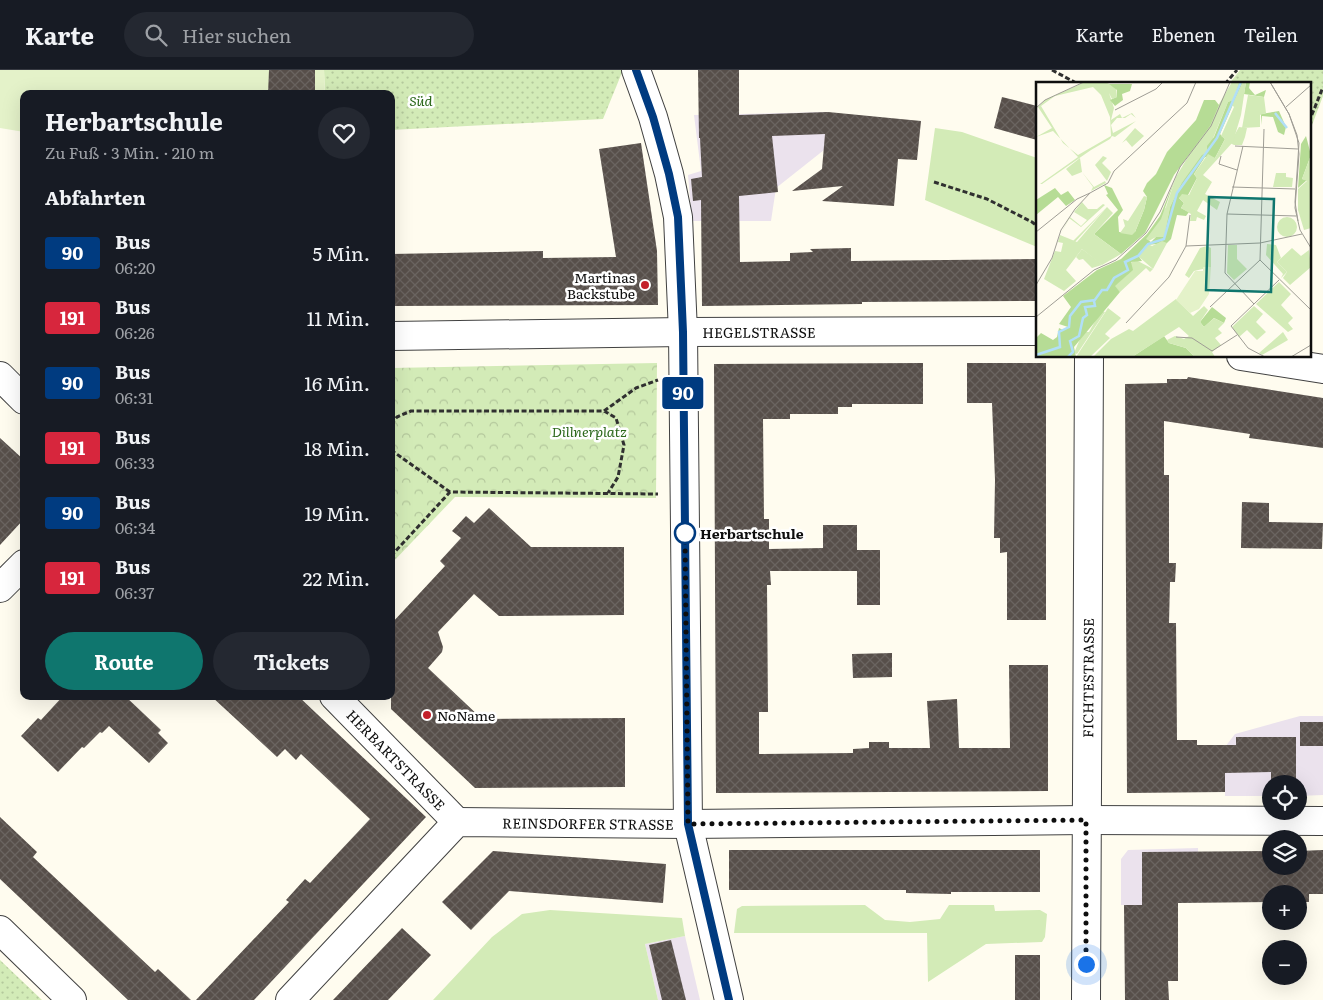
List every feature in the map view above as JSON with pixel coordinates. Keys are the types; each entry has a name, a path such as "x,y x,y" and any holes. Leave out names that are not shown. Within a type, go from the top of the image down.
{"street":[{"path":"636,70 656,126 678,217 683,332 688,824 729,1000"},
{"name":"HEGELSTRASSE","path":"395,336 683,332 1036,331"},
{"name":"FICHTESTRASSE","path":"1086,1000 1089,358"},
{"path":"1254,358 1323,369"},
{"path":"0,376 20,396"},
{"path":"0,588 20,568"},
{"name":"HERBARTSTRASSE","path":"338,700 457,822"},
{"name":"REINSDORFER STRASSE","path":"457,822 688,824 1086,820 1323,821"},
{"path":"290,1000 457,822"},
{"path":"0,930 72,1000"}],"path":[{"path":"1052,70 1074,82"},
{"path":"1227,82 1237,70"},
{"path":"1310,120 1323,87"},
{"path":"934,182 987,199 1036,225"},
{"path":"604,411 636,388 662,379 683,378"},
{"path":"395,419 411,411 604,411 616,418 624,445 618,477 608,493"},
{"path":"395,453 450,492 685,494"},
{"path":"395,552 450,492"}],"shaded area":[{"path":"828,112 824,150 776,188 771,221 692,221 688,175 701,171 694,115"},
{"path":"1300,716 1323,716 1323,795 1307,796 1307,775 1262,775 1262,796 1225,796 1225,747 1235,734"},
{"path":"1198,848 1199,876 1169,905 1121,905 1121,859 1128,850"},
{"path":"685,936 700,1000 658,1000 645,944"}],"green space":[{"path":"0,70 324,70 325,90 20,90 20,131 0,128"},
{"name":"Süd","path":"324,70 623,70 603,119 395,130 395,90 325,90"},
{"path":"1240,70 1323,70 1323,96 1310,130 1310,82 1231,82"},
{"path":"935,128 962,132 1036,158 1036,247 925,200"},
{"name":"Dillnerplatz","path":"657,363 656,498 455,497 395,560 395,368"},
{"path":"865,905 885,920 910,922 940,919 949,905 994,905 995,911 1040,910 1047,914 1045,937 1042,942 986,944 928,982 927,933 734,933 737,909 742,906"},
{"path":"550,910 682,918 685,936 645,944 658,1000 433,1000 492,937 522,914"},
{"path":"0,960 42,1000 0,1000"}],"building":[{"path":"269,70 315,70 315,90 268,90"},
{"path":"698,70 739,70 739,115 828,112 921,121 917,160 898,159 894,206 822,201 843,186 792,191 822,169 825,134 772,136 778,192 739,196 740,262 790,261 790,253 813,252 810,249 851,248 851,261 1036,259 1036,301 862,302 862,304 702,306 701,200 693,201 691,179 702,177 699,138"},
{"path":"1002,97 1036,106 1036,140 994,128"},
{"path":"641,143 657,251 658,305 395,306 395,254 543,251 543,258 616,257 599,149"},
{"path":"923,363 923,404 852,404 852,407 838,407 838,414 790,414 790,419 763,419 764,519 769,519 769,549 823,548 823,525 857,525 857,550 880,550 880,605 857,605 857,571 770,571 771,585 767,585 768,712 759,712 759,754 853,753 853,749 869,748 869,742 889,742 889,748 930,748 927,701 957,699 959,748 1010,748 1009,665 1048,665 1048,791 716,793 714,364"},
{"path":"967,363 1046,363 1046,620 1007,620 1007,552 1000,553 1000,538 994,538 995,480 992,403 967,403"},
{"path":"1188,377 1323,398 1323,448 1249,438 1250,434 1164,421 1164,475 1169,475 1169,563 1176,563 1175,582 1170,582 1169,623 1176,623 1177,740 1197,740 1197,745 1236,745 1236,737 1296,737 1296,775 1271,775 1271,772 1225,773 1225,792 1127,793 1125,384 1167,383 1167,379 1187,379"},
{"path":"0,438 20,456 20,523 0,545"},
{"path":"1242,502 1269,503 1269,522 1323,523 1322,549 1241,548"},
{"path":"489,508 531,547 624,547 624,615 499,616 474,594 438,632 443,647 442,652 428,668 482,719 625,718 625,787 475,788 391,709 391,700 395,700 395,620 445,566 440,561 461,538 452,531 466,516 474,523"},
{"path":"892,653 892,677 853,678 852,654"},
{"path":"59,700 129,700 161,730 158,733 168,743 149,763 109,726 84,748 82,747 58,772 21,736 38,718 41,720"},
{"path":"215,700 302,700 426,817 254,1000 196,1000 289,902 286,900 305,879 310,883 370,819 301,754 296,760 285,749 277,757"},
{"path":"1300,722 1323,722 1323,746 1300,746"},
{"path":"0,817 37,852 33,857 155,972 158,969 191,1000 128,1000 0,879"},
{"path":"729,850 1040,850 1040,892 951,892 951,894 906,893 906,890 729,890"},
{"path":"1323,850 1323,894 1309,894 1309,902 1307,902 1307,885 1262,885 1262,902 1178,903 1178,981 1168,981 1169,1000 1125,1000 1124,905 1142,905 1142,852 1262,851 1262,875 1307,875 1307,851"},
{"path":"493,851 666,864 663,903 509,891 471,930 442,902"},
{"path":"402,928 431,955 388,1000 333,1000"},
{"path":"671,940 686,1000 662,1000 649,945"},
{"path":"1015,955 1040,955 1040,1000 1015,1000"}],"bus line":[{"name":"90","path":"636,70 653,117 669,174 678,217 683,332 688,824 729,1000"}],"place":[{"name":"Martinas Backstube","path":"645,285"},
{"name":"Herbartschule","path":"685,533"},
{"name":"NoName","path":"427,715"}],"route":[{"path":"685,533 688,824 1086,820 1086,964"}]}
